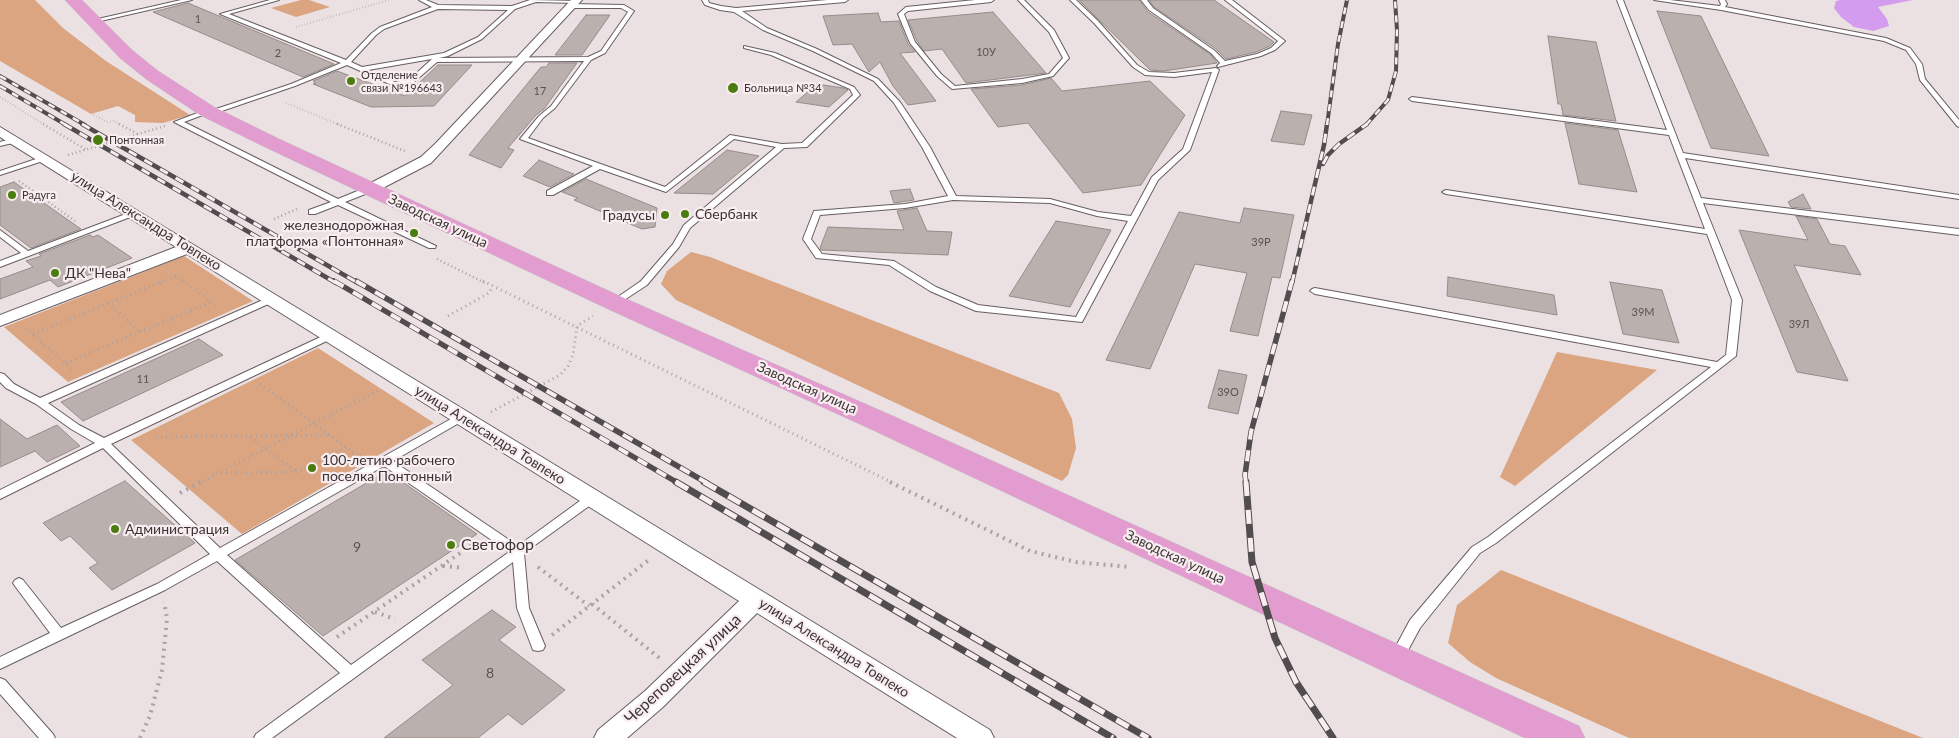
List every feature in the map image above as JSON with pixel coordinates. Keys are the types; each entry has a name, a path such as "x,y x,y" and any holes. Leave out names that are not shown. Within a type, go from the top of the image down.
{"main road":[{"name":"Заводская улица","path":"73,0 126,54 152,75 209,112 272,144 1566,738"}],"street":[{"path":"370,189 426,160 575,2"},
{"name":"улица Александра Товпеко","path":"4,138 45,159 980,738"},
{"path":"6,318 188,248"},
{"name":"Череповецкая улица","path":"608,738 654,699 756,599"}],"lane":[{"path":"92,21 189,0"},
{"path":"276,0 223,14 347,63 394,84 412,80 435,60 480,38 512,8"},
{"path":"422,0 437,7"},
{"path":"178,122 294,85 347,63 382,28 437,7 512,8 535,0 622,6 631,11 603,52 589,59 435,60"},
{"path":"705,0 706,4 736,10 845,0"},
{"path":"992,0 906,9 901,14 912,42 939,75 954,88 1022,81 1051,75 1066,58 1052,31 1021,0"},
{"path":"1073,0 1096,22 1135,66 1147,74 1174,75 1216,70"},
{"path":"1144,0 1151,8 1213,52 1224,63"},
{"path":"1133,219 1097,214 1050,201 953,198 905,206 817,213 807,239 819,256 891,262 933,289 976,308 1078,320 1155,179 1186,150 1216,70 1224,63 1259,55 1282,41 1228,0"},
{"path":"1396,660 1415,624 1476,550 1492,540 1731,356 1737,300 1620,0"},
{"path":"1657,0 1720,8 1886,40 1908,49 1919,64 1922,78 1959,125"},
{"path":"1720,8 1724,4 1722,0"},
{"path":"736,10 765,29 815,50 876,80 902,110 926,147 953,198"},
{"path":"589,59 553,107 540,117 524,139 666,190 733,137 782,146 804,145 857,95 852,88 835,80 773,54 746,47"},
{"path":"361,69 446,55"},
{"path":"1412,99 1672,133"},
{"path":"178,122 338,202 432,246"},
{"path":"615,303 644,283 676,245 687,227 782,146"},
{"path":"1681,156 1959,198"},
{"path":"2,172 45,159"},
{"path":"550,193 599,166"},
{"path":"312,212 370,189"},
{"path":"1446,192 1710,232"},
{"path":"1698,200 1959,232"},
{"path":"0,264 134,214"},
{"path":"0,233 27,254"},
{"path":"1315,291 1719,365"},
{"path":"40,402 272,299"},
{"path":"0,495 109,440 330,336"},
{"path":"0,376 10,386 40,402 75,427 109,440 164,502 219,555 351,674"},
{"path":"0,663 161,587 384,460 462,418"},
{"path":"384,460 518,552"},
{"path":"261,738 592,498"},
{"path":"518,552 523,608 538,646"},
{"path":"19,583 59,635"},
{"path":"0,684 48,738"}],"path":[{"path":"274,34 390,0"},
{"path":"0,97 85,149 178,122"},
{"path":"285,102 426,160"},
{"path":"94,115 107,122 114,121 138,134"},
{"path":"123,138 128,141"},
{"path":"2,172 90,230"},
{"path":"274,219 282,216"},
{"path":"432,246 430,255 1030,551 1076,562 1123,565 1140,570"},
{"path":"155,261 233,317"},
{"path":"33,334 176,276"},
{"path":"448,316 490,292 493,286"},
{"path":"66,364 211,302"},
{"path":"108,303 140,332"},
{"path":"577,326 615,303"},
{"path":"6,318 33,334 86,382"},
{"path":"462,418 488,413 560,375 568,366 573,355 577,326"},
{"path":"247,375 373,467"},
{"path":"164,502 400,379"},
{"path":"249,436 298,472"},
{"path":"109,440 330,436"},
{"path":"220,473 298,472 346,447"},
{"path":"321,648 490,533"},
{"path":"538,646 668,545"},
{"path":"518,552 591,605 679,674"},
{"path":"140,738 150,716 162,670 168,618 161,587"}],"shaded area":[{"path":"0,0 35,0 63,28 106,61 190,115 163,123 135,122 135,115 118,106 91,114 0,61"},
{"path":"301,0 309,0 330,7 296,17 271,8"},
{"path":"1913,0 1878,7 1887,19 1889,26 1873,31 1854,27 1841,17 1834,8 1836,1"},
{"path":"691,252 710,257 1059,393 1072,419 1076,448 1068,475 1062,481 676,300 661,284 667,271"},
{"path":"184,256 253,301 68,382 4,327"},
{"path":"318,348 434,423 242,534 131,440"},
{"path":"1557,352 1657,370 1515,486 1500,477"},
{"path":"1501,570 1923,738 1629,738 1496,678 1470,662 1448,643 1457,605"}],"building":[{"path":"1079,0 1139,0 1148,12 1210,54 1217,63 1164,71 1150,70"},
{"path":"1149,0 1214,0 1274,42 1270,46 1256,52 1226,59 1216,49 1154,7"},
{"path":"188,3 334,64 303,77 153,12"},
{"path":"1657,11 1701,16 1769,156 1711,148"},
{"path":"993,12 1046,73 966,83 942,49 924,51 917,41 908,20"},
{"path":"878,13 881,22 899,21 908,44 915,52 900,53 936,101 908,105 893,86 880,62 869,72 852,44 833,45 823,16"},
{"path":"586,15 610,15 582,55 555,55"},
{"path":"1548,36 1596,42 1616,121 1563,115 1561,104 1558,104"},
{"path":"549,63 577,63 544,109 536,115 508,148 514,150 501,168 469,155 541,67 546,67"},
{"path":"438,65 472,65 434,106 371,107 313,84 316,83 313,81 337,71 405,96"},
{"path":"1051,78 1062,91 1150,81 1185,115 1141,185 1083,193 1028,123 998,127 971,89 1022,85"},
{"path":"817,84 848,90 829,107 796,102"},
{"path":"1281,111 1312,115 1304,145 1271,141"},
{"path":"1565,123 1618,130 1637,192 1579,184"},
{"path":"727,150 759,156 713,194 674,193"},
{"path":"539,160 574,174 550,187 523,176"},
{"path":"586,179 657,208 655,227 642,229 574,200 578,198 562,192"},
{"path":"14,182 81,229 31,248 0,225 0,187"},
{"path":"910,189 914,200 894,203 890,191"},
{"path":"1803,194 1811,209 1791,207 1788,202"},
{"path":"917,208 927,231 952,232 948,255 821,250 820,248 828,227 904,230 897,211"},
{"path":"1244,208 1294,215 1280,278 1272,277 1258,336 1230,331 1247,273 1195,264 1150,369 1106,360 1179,212 1240,223"},
{"path":"1796,216 1817,219 1830,244 1845,246 1861,275 1794,265 1848,381 1797,372 1739,230 1808,240"},
{"path":"1056,221 1111,230 1070,307 1009,296"},
{"name":"ДК \"Нева\"","path":"90,235 93,237 98,235 132,258 58,287 50,280 0,299 0,279 33,267 26,261 41,256 39,254"},
{"path":"1448,277 1554,295 1557,315 1447,296"},
{"path":"1610,282 1662,290 1679,343 1623,334"},
{"path":"199,339 223,355 83,421 61,402"},
{"path":"1219,370 1247,375 1238,414 1208,408"},
{"path":"0,419 27,439 57,425 80,446 47,462 35,451 0,467"},
{"path":"387,471 477,534 323,636 235,560"},
{"name":"Администрация","path":"125,481 195,543 112,590 89,568 98,563 70,536 61,541 43,523"},
{"path":"492,610 516,627 499,640 565,690 522,725 508,714 478,738 384,738 453,685 422,660"}],"railway":[{"path":"1327,125 1338,44 1347,0"},
{"path":"1367,124 1388,100 1396,71 1397,30 1395,0"},
{"path":"0,76 85,125"},
{"path":"0,86 66,125"},
{"path":"64,124 336,283"},
{"path":"82,124 358,283"},
{"path":"1292,283 1324,145 1327,124"},
{"path":"1323,164 1328,155 1339,144 1367,124"},
{"path":"334,281 678,483"},
{"path":"356,281 707,483"},
{"path":"1246,483 1245,475 1251,432 1292,281"},
{"path":"676,482 1113,738"},
{"path":"704,482 1148,738"},
{"path":"1246,482 1252,562 1275,638 1296,682 1333,738"}],"place":[{"name":"Отделение связи №196643","path":"351,81"},
{"name":"Больница №34","path":"733,88"},
{"name":"Понтонная","path":"98,140"},
{"name":"Радуга","path":"12,195"},
{"name":"Сбербанк","path":"685,214"},
{"name":"Градусы","path":"665,215"},
{"name":"железнодорожная платформа «Понтонная»","path":"414,233"},
{"name":"ДК \"Нева\"","path":"55,273"},
{"name":"100-летию рабочего поселка Понтонный","path":"312,468"},
{"name":"Администрация","path":"115,529"},
{"name":"Светофор","path":"451,545"}]}
